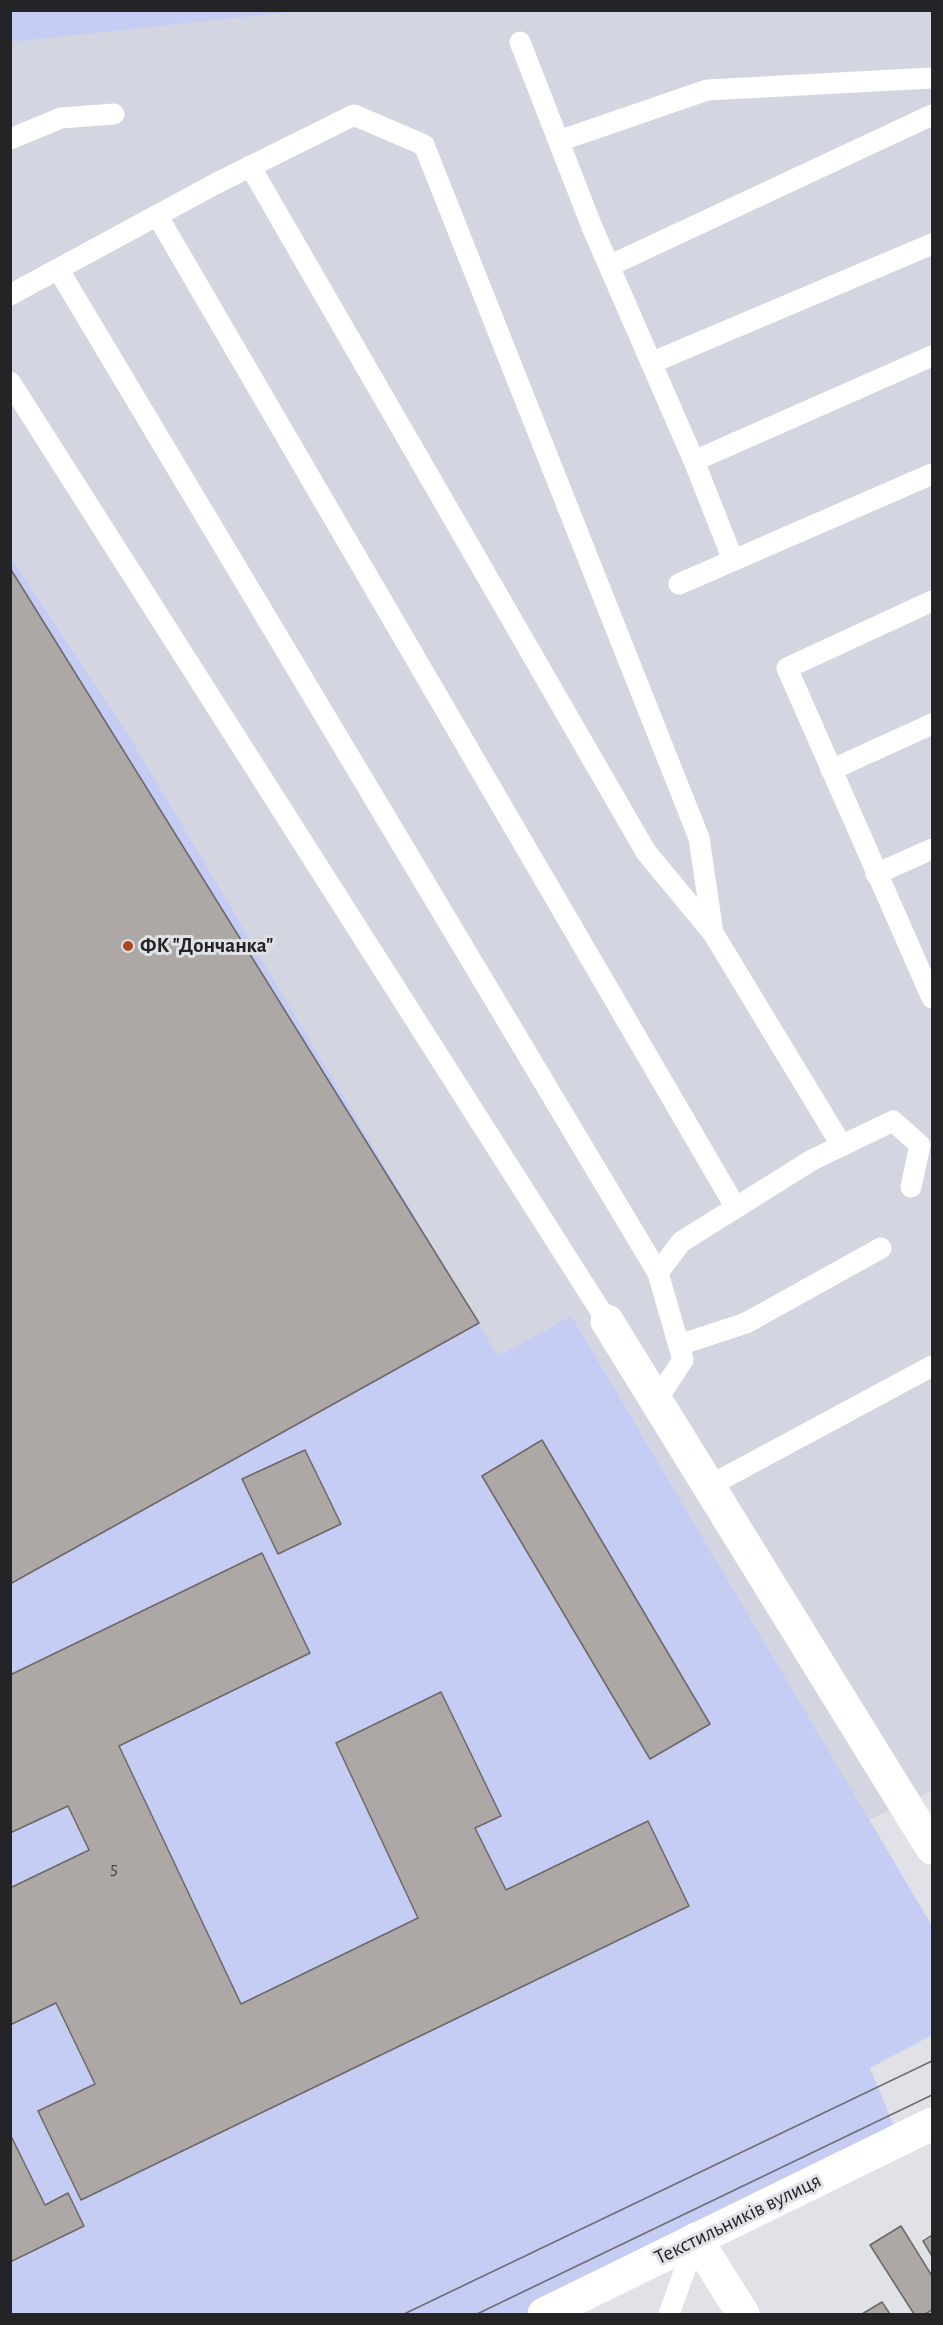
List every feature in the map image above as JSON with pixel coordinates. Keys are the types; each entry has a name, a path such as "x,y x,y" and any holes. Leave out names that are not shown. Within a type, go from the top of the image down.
{"street":[{"path":"607,1321 933,1848"},
{"name":"Текстильників вулиця","path":"544,2314 933,2124"},
{"path":"696,2239 743,2314"}],"lane":[{"path":"520,42 609,266 694,461 733,560"},
{"path":"559,141 707,90 933,78"},
{"path":"10,139 61,118 114,114"},
{"path":"10,295 250,166 354,115 424,145 699,838 713,933"},
{"path":"609,266 933,116"},
{"path":"250,166 646,852 713,933 842,1146"},
{"path":"157,216 736,1208"},
{"path":"651,363 933,244"},
{"path":"58,269 658,1273 683,1360 656,1401"},
{"path":"694,461 933,356"},
{"path":"10,382 607,1321"},
{"path":"679,584 933,474"},
{"path":"933,601 787,668 876,874 927,970 933,998"},
{"path":"831,770 933,724"},
{"path":"876,874 933,849"},
{"path":"658,1273 681,1242 812,1160 893,1121 920,1145 911,1187"},
{"path":"679,1345 746,1323 881,1248"},
{"path":"709,1486 933,1366"},
{"path":"669,2314 696,2239"}],"shaded area":[{"path":"11,10 299,10 299,11 11,42"},
{"path":"299,10 932,11 932,1791 869,1820 573,1317 498,1356 131,739 11,557 10,42"},
{"path":"11,557 131,739 498,1356 572,1316 932,1926 932,2035 870,2068 902,2145 553,2314 11,2314"}],"building":[{"name":"ФК \"Дончанка\"","path":"10,568 479,1323 10,1584"},
{"path":"542,1440 710,1724 650,1759 482,1476"},
{"path":"305,1450 341,1524 278,1554 242,1479"},
{"path":"262,1553 310,1653 119,1746 241,2004 418,1918 336,1743 441,1692 501,1816 475,1828 506,1890 648,1821 689,1906 81,2200 38,2111 95,2084 56,2003 10,2025 10,1888 89,1850 68,1806 10,1833 10,1675"},
{"path":"10,2134 45,2205 68,2193 84,2226 10,2262"},
{"path":"901,2226 932,2276 932,2310 925,2314 914,2314 870,2245"},
{"path":"932,2235 932,2256 923,2241"},
{"path":"882,2302 890,2314 862,2314"}],"tram line":[{"path":"404,2314 932,2061"},
{"path":"477,2314 932,2095"}],"place":[{"name":"ФК \"Дончанка\"","path":"128,946"}]}
